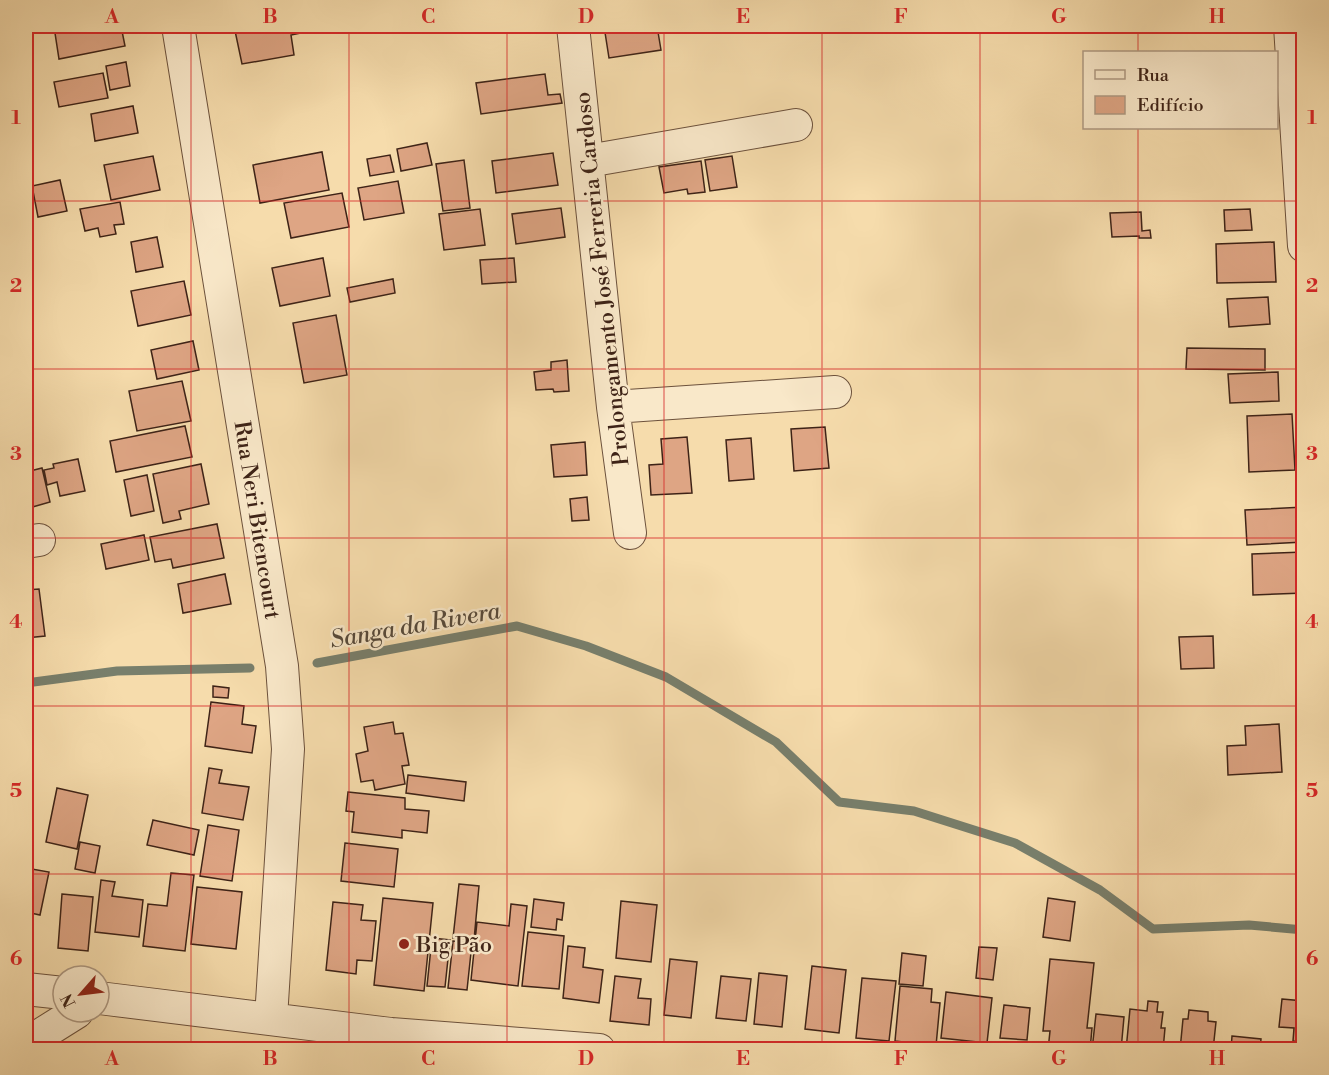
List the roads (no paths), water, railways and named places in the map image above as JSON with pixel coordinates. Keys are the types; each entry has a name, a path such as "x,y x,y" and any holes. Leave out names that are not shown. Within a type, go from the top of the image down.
{"street":[{"name":"Rua Neri Bitencourt","path":"178,26 282,666 288,749 271,1018"},
{"name":"Prolongamento José Ferreria Cardoso","path":"573,26 613,407 630,533"},
{"path":"1290,26 1301,155 1304,246"},
{"path":"588,161 796,125"},
{"path":"613,407 835,392"},
{"path":"26,989 51,992"},
{"path":"111,1004 271,1018 391,1034 599,1050"},
{"path":"26,1044 58,1024"}],"waterway":[{"name":"Sanga da Rivera","path":"317,663 517,626 586,646 666,677 776,742 839,802 914,811 1015,843 1100,890 1153,929 1249,925 1304,930"},
{"name":"Sanga da Rivera","path":"26,683 117,671 250,668"}],"place":[{"name":"Big Pão","path":"404,944"}]}
